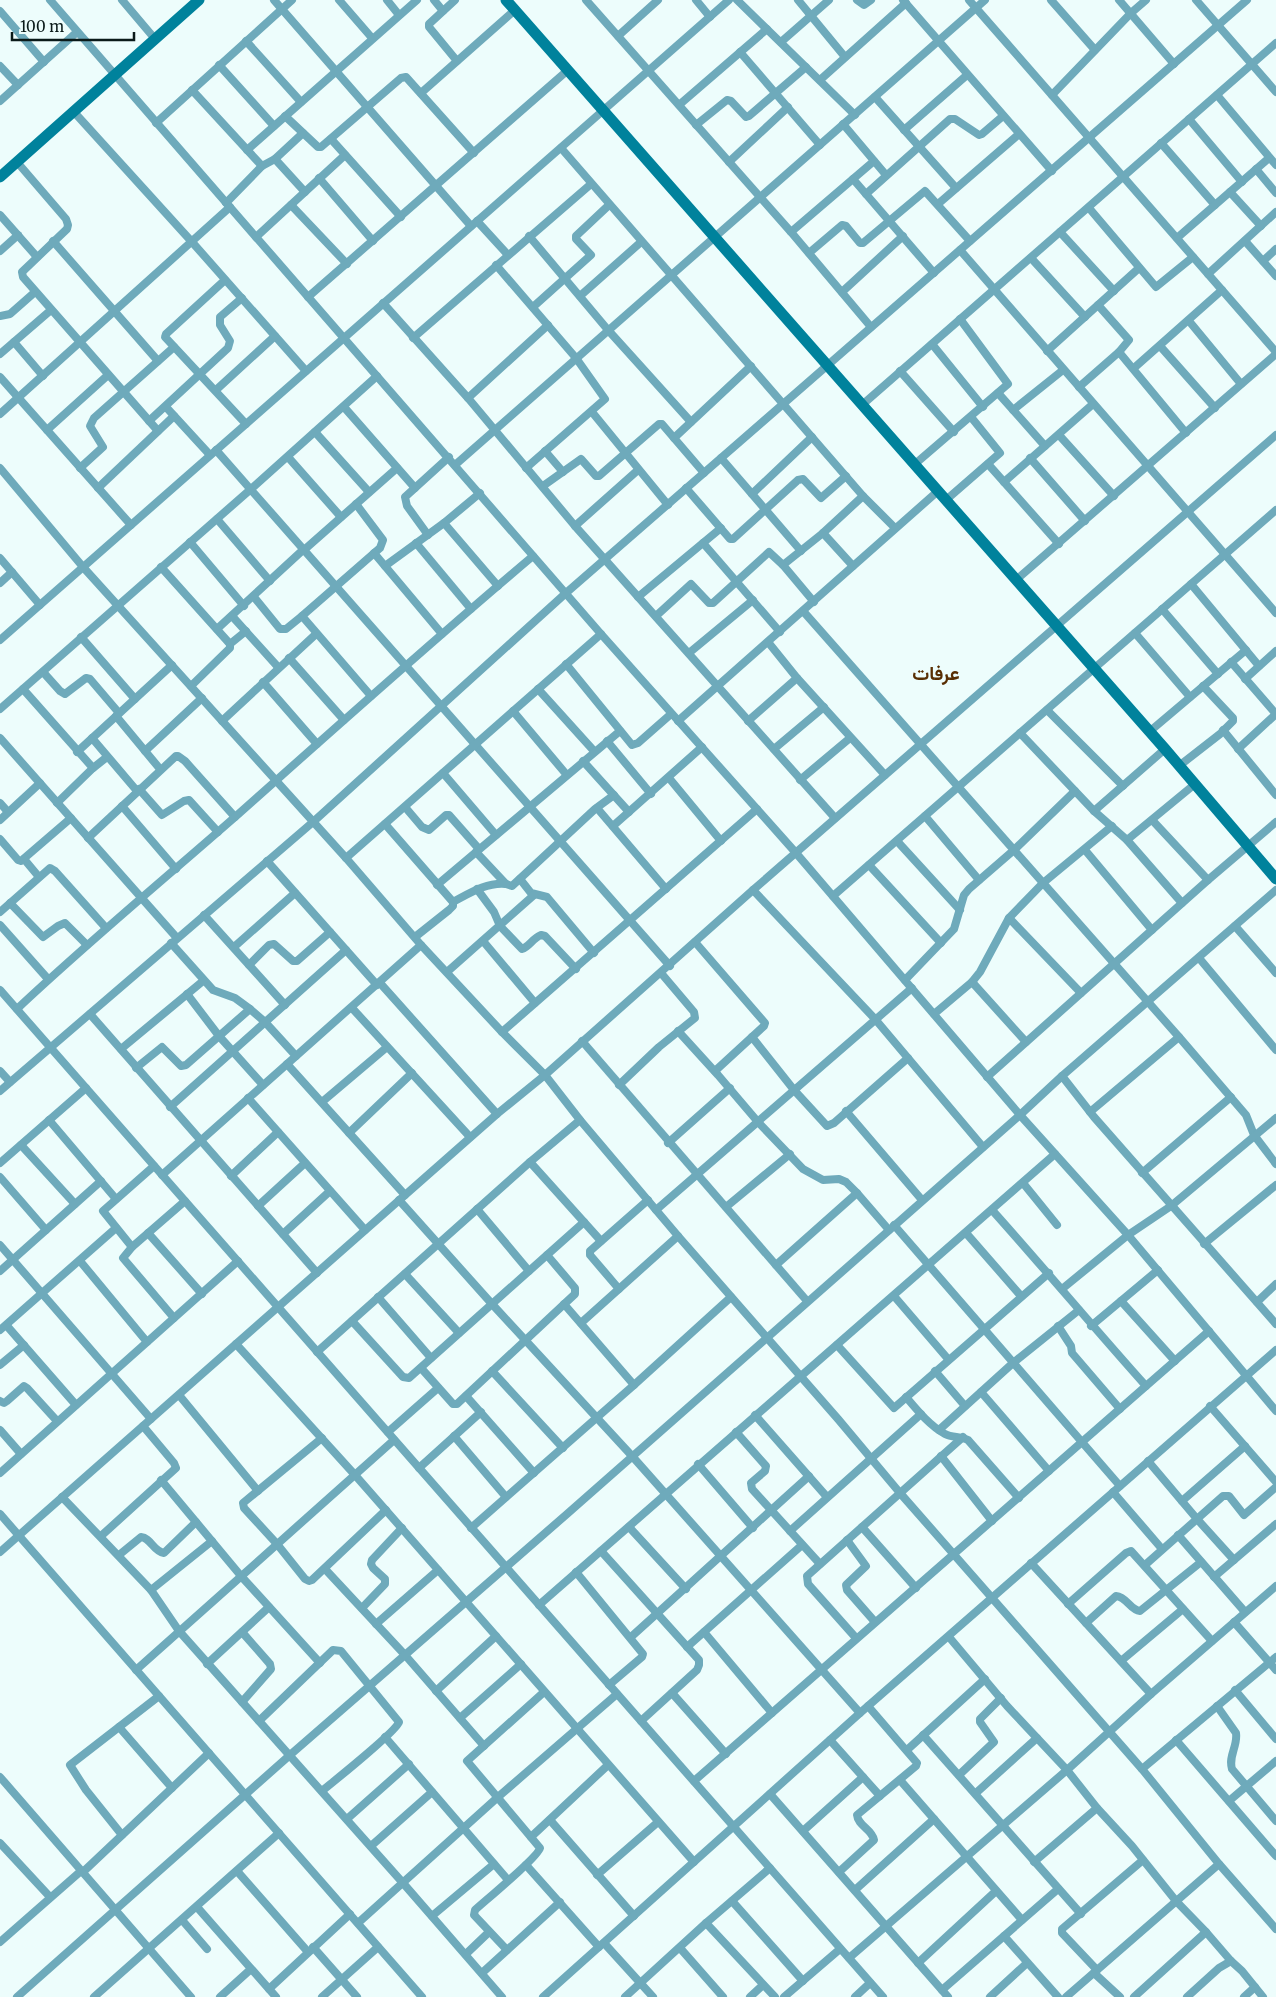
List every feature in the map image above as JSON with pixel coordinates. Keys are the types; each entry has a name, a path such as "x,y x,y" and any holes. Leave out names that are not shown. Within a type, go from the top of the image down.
{"street":[{"path":"50,0 601,634 796,853 1020,1115 1128,1235 1276,1411"},
{"path":"123,0 155,39"},
{"path":"0,177 199,0"},
{"path":"274,0 436,186 508,255"},
{"path":"156,123 292,0"},
{"path":"339,0 372,38"},
{"path":"387,0 400,15"},
{"path":"247,150 417,0"},
{"path":"434,0 443,11"},
{"path":"455,0 428,27 458,61"},
{"path":"506,0 1094,668 1276,879"},
{"path":"586,0 791,232 871,327"},
{"path":"618,36 658,0"},
{"path":"696,0 710,17"},
{"path":"0,640 729,0"},
{"path":"737,0 855,114"},
{"path":"798,0 845,57"},
{"path":"781,42 829,0"},
{"path":"857,0 864,6 871,0"},
{"path":"969,0 1276,353 1016,580"},
{"path":"455,465 985,0"},
{"path":"1051,0 1095,50"},
{"path":"1119,0 1174,64"},
{"path":"1052,95 1131,13 1146,0"},
{"path":"1196,0 1276,92"},
{"path":"0,1091 313,822 566,593 1052,171 1217,24 1247,0"},
{"path":"820,80 904,1 1052,171"},
{"path":"421,94 516,10"},
{"path":"0,11 44,62"},
{"path":"679,105 767,29"},
{"path":"0,101 77,32"},
{"path":"246,41 301,102"},
{"path":"862,405 1090,208 1216,94 1276,43"},
{"path":"740,52 820,144"},
{"path":"219,65 274,126"},
{"path":"0,66 18,85"},
{"path":"696,125 727,100 748,117 806,67"},
{"path":"308,297 568,70"},
{"path":"904,130 967,74"},
{"path":"286,116 318,147 323,146 367,106 402,77 406,77 474,153"},
{"path":"192,90 262,166"},
{"path":"1216,94 1276,165"},
{"path":"875,97 956,188"},
{"path":"729,162 788,108"},
{"path":"74,112 306,371"},
{"path":"866,194 953,118 979,135 1003,116"},
{"path":"1189,119 1242,182"},
{"path":"843,124 886,175"},
{"path":"0,414 192,242 262,166 275,159 303,133"},
{"path":"938,204 1019,134"},
{"path":"331,139 401,217"},
{"path":"1161,143 1215,205"},
{"path":"560,148 862,496 895,528"},
{"path":"256,237 345,155"},
{"path":"1177,238 1269,158"},
{"path":"275,159 305,192"},
{"path":"791,232 874,161"},
{"path":"17,162 68,222 67,229 21,274 158,431"},
{"path":"1256,170 1276,193"},
{"path":"319,178 373,241"},
{"path":"853,179 934,273"},
{"path":"413,338 591,184"},
{"path":"809,253 842,225 846,226 862,243 925,192 970,241"},
{"path":"1230,192 1261,226"},
{"path":"291,205 347,264"},
{"path":"532,307 591,255 576,239 576,236 609,205"},
{"path":"1090,208 1139,268 1158,287 1193,257"},
{"path":"1208,274 1276,212"},
{"path":"0,215 37,257"},
{"path":"1060,232 1114,291"},
{"path":"0,251 18,236"},
{"path":"529,236 608,330 691,422"},
{"path":"842,292 903,236"},
{"path":"1245,241 1276,276"},
{"path":"53,242 158,361"},
{"path":"580,296 641,242"},
{"path":"1263,261 1276,249"},
{"path":"960,250 1276,613"},
{"path":"1031,258 1085,317"},
{"path":"496,265 576,358 605,399 526,468"},
{"path":"1047,351 1139,268"},
{"path":"225,280 166,334 166,340 216,390 246,424"},
{"path":"1134,368 1222,290"},
{"path":"0,316 10,314 35,292"},
{"path":"149,421 228,348 230,341 220,325 220,317 242,298"},
{"path":"383,303 468,398 638,597 835,818"},
{"path":"1079,387 1119,352 1129,340 1098,305"},
{"path":"0,354 51,310"},
{"path":"915,464 983,407 1007,383 960,319"},
{"path":"1189,321 1241,384"},
{"path":"468,398 548,325"},
{"path":"216,390 275,336"},
{"path":"14,342 43,376"},
{"path":"932,344 983,407"},
{"path":"1160,346 1215,408"},
{"path":"80,468 103,447 90,423 101,411 174,347"},
{"path":"1119,352 1186,433"},
{"path":"674,438 751,366"},
{"path":"1013,410 1063,370"},
{"path":"900,371 954,432"},
{"path":"47,430 108,375"},
{"path":"0,376 131,525"},
{"path":"0,709 288,457 377,376"},
{"path":"998,393 1045,446"},
{"path":"1004,482 1093,404"},
{"path":"166,406 174,416 251,489 670,966"},
{"path":"344,407 415,488"},
{"path":"592,412 624,454 668,505"},
{"path":"98,488 174,416"},
{"path":"946,500 1000,452 971,417"},
{"path":"543,486 581,459 596,476 599,476 659,424 662,424 704,473"},
{"path":"315,432 369,492"},
{"path":"1059,435 1114,496"},
{"path":"0,1552 470,1137 545,1075 661,974 835,818 1276,435"},
{"path":"752,494 812,437"},
{"path":"545,451 563,472"},
{"path":"288,457 342,516"},
{"path":"428,535 405,502 405,497 449,457"},
{"path":"721,458 801,551"},
{"path":"1030,458 1085,521"},
{"path":"988,464 1058,544"},
{"path":"0,468 83,567 346,858 414,937 502,1032 545,1075 580,1120 678,1236 1142,1769 1219,1864 1276,1929"},
{"path":"218,629 304,549 397,468"},
{"path":"576,526 638,470"},
{"path":"686,488 733,539 798,480 803,479 821,498 846,476"},
{"path":"678,721 938,491"},
{"path":"385,566 444,523 480,493"},
{"path":"783,565 823,533 862,496"},
{"path":"254,596 280,629 286,629 380,548 383,540 356,504"},
{"path":"833,896 1276,510"},
{"path":"217,519 270,581"},
{"path":"444,523 498,586"},
{"path":"638,597 721,528"},
{"path":"823,533 854,566"},
{"path":"190,542 244,606"},
{"path":"416,543 470,609"},
{"path":"702,543 780,632"},
{"path":"656,616 691,584 711,604 769,552 772,552 814,602"},
{"path":"374,553 442,634"},
{"path":"17,1009 48,979 218,832 405,665 533,556"},
{"path":"0,558 40,605"},
{"path":"161,567 230,644"},
{"path":"0,583 12,572"},
{"path":"1191,584 1260,666"},
{"path":"689,654 753,600"},
{"path":"1162,609 1218,674"},
{"path":"803,611 1246,1115 1254,1135 1276,1164"},
{"path":"232,616 278,667"},
{"path":"302,616 371,696"},
{"path":"191,686 230,648 230,644 246,631"},
{"path":"1135,633 1190,697"},
{"path":"222,721 278,667 316,634"},
{"path":"346,858 601,634"},
{"path":"81,637 135,699"},
{"path":"768,642 797,678 885,775"},
{"path":"1149,732 1246,650"},
{"path":"1245,679 1276,651"},
{"path":"289,658 344,720"},
{"path":"1231,662 1276,714 1238,749"},
{"path":"566,664 630,744 635,745 671,714"},
{"path":"77,752 172,665"},
{"path":"43,672 60,691 66,694 86,678 90,679 160,769"},
{"path":"748,721 797,678"},
{"path":"263,682 317,744"},
{"path":"1179,766 1224,730 1233,720 1203,686"},
{"path":"23,689 93,768"},
{"path":"538,689 594,752"},
{"path":"145,751 202,698"},
{"path":"774,749 824,707"},
{"path":"1047,710 1123,786"},
{"path":"513,711 566,774"},
{"path":"1224,730 1276,795"},
{"path":"437,885 566,774 620,731"},
{"path":"1020,733 1094,811 1128,840 1182,903"},
{"path":"0,738 142,898 202,981 213,990 235,998 250,1009 265,1022 296,1056"},
{"path":"92,738 107,757 162,814 189,800 218,832"},
{"path":"800,780 850,738"},
{"path":"607,741 651,794"},
{"path":"613,826 702,747"},
{"path":"1094,811 1165,750"},
{"path":"88,838 173,757 178,756 235,816"},
{"path":"57,803 107,757"},
{"path":"583,761 629,812"},
{"path":"443,773 496,835"},
{"path":"669,778 721,841"},
{"path":"0,820 40,783"},
{"path":"1128,840 1195,784"},
{"path":"905,980 954,929 964,895 1075,791"},
{"path":"414,937 450,910 453,902 477,889 498,883 512,886 597,808 614,795"},
{"path":"0,803 8,812"},
{"path":"122,806 176,868"},
{"path":"405,807 422,827 429,830 446,815 452,816 506,884"},
{"path":"597,808 666,889"},
{"path":"502,1032 757,809"},
{"path":"925,816 978,880"},
{"path":"0,839 18,860 24,859 71,818"},
{"path":"1153,821 1208,880"},
{"path":"987,1077 1247,845 1276,822"},
{"path":"386,824 453,902"},
{"path":"934,1014 972,982 985,964 1009,918 1043,883 1112,826"},
{"path":"897,841 960,910"},
{"path":"1085,850 1152,930"},
{"path":"24,859 39,877"},
{"path":"267,861 497,1114"},
{"path":"870,865 941,943"},
{"path":"0,912 47,870 53,869 106,928"},
{"path":"520,878 534,895"},
{"path":"477,889 494,912 500,926 522,949 536,937 545,936 576,969"},
{"path":"753,890 875,1019 983,1147"},
{"path":"17,1997 1062,1076 1276,890"},
{"path":"234,948 295,892"},
{"path":"446,972 534,895 544,895 547,897 594,953"},
{"path":"10,903 41,936 45,936 58,926 65,924 87,945"},
{"path":"204,914 285,1005"},
{"path":"1009,918 1081,993"},
{"path":"0,925 48,979"},
{"path":"1235,926 1276,973"},
{"path":"249,965 269,945 274,944 292,961 297,961 330,932"},
{"path":"482,941 535,1003"},
{"path":"695,942 765,1022 764,1026 715,1071"},
{"path":"162,1175 422,945"},
{"path":"170,1107 346,950"},
{"path":"1199,958 1276,1050"},
{"path":"619,1085 678,1031 693,1021 695,1015 661,974"},
{"path":"121,1049 202,981"},
{"path":"972,982 1026,1042"},
{"path":"656,1210 912,988"},
{"path":"0,990 883,1997"},
{"path":"187,994 218,1036 263,1085"},
{"path":"352,1008 470,1137"},
{"path":"136,1068 162,1047 181,1066 186,1064 250,1009"},
{"path":"90,1014 317,1273"},
{"path":"678,1031 758,1122 803,1169 823,1180 840,1179 846,1182 929,1265 1120,1486"},
{"path":"752,1037 794,1090 828,1126 834,1123 908,1058"},
{"path":"1090,1112 1179,1037"},
{"path":"582,1041 668,1143 807,1301"},
{"path":"322,1102 388,1047"},
{"path":"287,1064 349,1133 438,1244 632,1456 860,1713"},
{"path":"0,1071 10,1082"},
{"path":"349,1133 412,1073"},
{"path":"1062,1076 1090,1112 1171,1206 1276,1324"},
{"path":"0,1164 86,1088"},
{"path":"668,1143 730,1088"},
{"path":"1142,1172 1230,1097"},
{"path":"248,1098 365,1230"},
{"path":"846,1112 922,1200"},
{"path":"1062,1289 1128,1235 1171,1206 1276,1118"},
{"path":"49,1120 116,1199"},
{"path":"317,1352 530,1162 580,1120"},
{"path":"231,1176 278,1132"},
{"path":"21,1145 75,1204"},
{"path":"726,1207 790,1154"},
{"path":"539,1605 698,1464 894,1296 1055,1154"},
{"path":"530,1162 601,1241"},
{"path":"258,1206 305,1163"},
{"path":"132,1246 103,1213 104,1209 154,1166"},
{"path":"0,1177 46,1230"},
{"path":"0,1271 101,1181"},
{"path":"1023,1183 1057,1225"},
{"path":"1204,1244 1275,1189"},
{"path":"283,1234 330,1191"},
{"path":"776,1265 857,1193"},
{"path":"620,1289 590,1253 648,1200"},
{"path":"174,1318 124,1260 124,1256 132,1246 185,1201"},
{"path":"477,1209 530,1271"},
{"path":"992,1210 1049,1273 1091,1326 1146,1386"},
{"path":"352,1321 403,1377 409,1378 584,1222"},
{"path":"76,1404 24,1345 4,1328 116,1228"},
{"path":"148,1233 202,1294"},
{"path":"966,1233 1022,1296"},
{"path":"580,1323 678,1236"},
{"path":"0,1245 151,1419"},
{"path":"421,1368 453,1404 457,1404 466,1396 576,1291 547,1256"},
{"path":"80,1261 147,1342"},
{"path":"0,1473 238,1261"},
{"path":"1091,1326 1158,1270"},
{"path":"837,1345 891,1406 896,1406 1049,1273"},
{"path":"405,1274 459,1333"},
{"path":"1257,1302 1276,1284"},
{"path":"471,1528 634,1385 731,1296"},
{"path":"894,1296 948,1360"},
{"path":"378,1297 431,1358"},
{"path":"1121,1301 1175,1361"},
{"path":"564,1304 634,1385"},
{"path":"939,1430 1013,1362 1079,1310"},
{"path":"1058,1326 1071,1346 1072,1353 1120,1409"},
{"path":"694,1781 1209,1332"},
{"path":"236,1344 355,1474 694,1862"},
{"path":"0,1365 24,1345"},
{"path":"543,1997 860,1713 1276,1350"},
{"path":"492,1371 563,1448"},
{"path":"935,1371 965,1406"},
{"path":"0,1401 4,1403 24,1386 57,1421"},
{"path":"388,1432 438,1388"},
{"path":"981,1392 1049,1471"},
{"path":"179,1394 258,1491"},
{"path":"466,1396 534,1473"},
{"path":"906,1397 939,1430 948,1435 963,1437 968,1440 1018,1498"},
{"path":"1210,1406 1276,1482"},
{"path":"419,1468 481,1412"},
{"path":"790,1531 921,1414"},
{"path":"755,1415 827,1497"},
{"path":"101,1536 176,1468 143,1426"},
{"path":"0,1430 21,1454"},
{"path":"736,1432 766,1466 765,1471 751,1483 752,1489 820,1564"},
{"path":"454,1436 506,1497"},
{"path":"856,1638 808,1584 807,1576 963,1437"},
{"path":"322,1438 243,1503 243,1506 305,1579 309,1581 325,1569 386,1510"},
{"path":"136,1670 394,1440"},
{"path":"1182,1501 1245,1446"},
{"path":"941,1456 992,1521"},
{"path":"1148,1461 1234,1560"},
{"path":"698,1464 753,1528"},
{"path":"631,1637 722,1557 809,1476"},
{"path":"161,1480 241,1576 320,1663"},
{"path":"1145,1566 1178,1535 1226,1495 1229,1496 1244,1515 1276,1487"},
{"path":"1112,1492 1162,1550"},
{"path":"62,1497 151,1590 179,1631 371,1846 502,1997"},
{"path":"0,1514 422,1997"},
{"path":"119,1555 141,1537 146,1538 160,1553 164,1553 196,1522"},
{"path":"1214,1577 1276,1524"},
{"path":"629,1527 686,1589"},
{"path":"862,1527 916,1588"},
{"path":"362,1608 385,1584 385,1580 373,1568 372,1560 402,1528"},
{"path":"1178,1535 1245,1612"},
{"path":"846,1540 866,1566 846,1585 847,1590 875,1622"},
{"path":"151,1590 212,1541"},
{"path":"687,1647 802,1545"},
{"path":"601,1551 699,1660 698,1670 641,1721"},
{"path":"1068,1604 1128,1552 1134,1553 1212,1641"},
{"path":"1086,1623 1116,1596 1121,1597 1136,1611 1140,1611 1201,1562"},
{"path":"1031,1563 1151,1694"},
{"path":"325,1569 405,1655 484,1746"},
{"path":"376,1624 438,1570"},
{"path":"576,1572 642,1650 642,1657 609,1685"},
{"path":"849,1958 1276,1586"},
{"path":"208,1664 269,1607"},
{"path":"1121,1661 1183,1609"},
{"path":"1234,1622 1273,1659 1276,1670"},
{"path":"242,1632 270,1664 271,1669 242,1702"},
{"path":"704,1632 772,1713"},
{"path":"436,1690 496,1636"},
{"path":"948,1636 1001,1698 1067,1770 1096,1808 1143,1860 1176,1901 1206,1932 1230,1962 1242,1970 1263,1997"},
{"path":"258,1721 333,1650 341,1651 399,1722 385,1737 322,1791"},
{"path":"1142,1769 1273,1659"},
{"path":"460,1718 521,1664"},
{"path":"907,1750 985,1679"},
{"path":"1235,1690 1276,1739"},
{"path":"507,1950 474,1915 475,1910 526,1865 540,1851 540,1848 467,1761 544,1692"},
{"path":"672,1693 726,1754"},
{"path":"358,1923 498,1797 617,1694"},
{"path":"122,1835 86,1790 70,1765 159,1696"},
{"path":"959,1775 994,1742 994,1739 980,1722 980,1719 1001,1698"},
{"path":"839,1872 874,1840 873,1836 858,1820 857,1815 900,1780 917,1763 868,1706"},
{"path":"1216,1706 1236,1733 1237,1738 1230,1761 1232,1769 1276,1821"},
{"path":"119,1727 172,1788"},
{"path":"922,1736 976,1793 1081,1914"},
{"path":"385,1737 508,1880"},
{"path":"976,1793 1037,1738"},
{"path":"830,1740 880,1796"},
{"path":"1176,1740 1276,1856"},
{"path":"0,1942 122,1835 209,1753"},
{"path":"1229,1801 1276,1761"},
{"path":"347,1819 408,1764"},
{"path":"531,1838 608,1764"},
{"path":"0,1776 191,1997"},
{"path":"802,1831 863,1777"},
{"path":"900,1780 1022,1920"},
{"path":"371,1846 432,1792"},
{"path":"770,1794 948,1997"},
{"path":"1034,1862 1096,1808"},
{"path":"855,1890 934,1819"},
{"path":"550,1820 634,1916"},
{"path":"597,1875 658,1822"},
{"path":"94,1997 279,1833"},
{"path":"0,1843 50,1897"},
{"path":"1120,1997 1095,1971 1062,1932 1062,1929 1143,1860"},
{"path":"432,1916 494,1864"},
{"path":"1066,1997 1219,1864"},
{"path":"526,1865 653,1997"},
{"path":"625,1997 770,1868"},
{"path":"237,1871 310,1950 357,1997"},
{"path":"942,1990 1058,1889"},
{"path":"918,1963 996,1891"},
{"path":"732,1901 803,1982"},
{"path":"482,1973 560,1902"},
{"path":"196,1907 276,1997"},
{"path":"269,1989 350,1914"},
{"path":"182,1920 207,1949"},
{"path":"706,1923 775,1997"},
{"path":"466,1954 489,1932"},
{"path":"1134,1997 1206,1932"},
{"path":"1004,1936 1058,1997"},
{"path":"322,1997 378,1947"},
{"path":"680,1948 723,1997"},
{"path":"784,1997 840,1949"},
{"path":"990,1997 1027,1962"},
{"path":"1187,1997 1219,1968 1230,1962"},
{"path":"220,1997 251,1969"},
{"path":"855,1997 870,1983"},
{"path":"750,1997 763,1985"},
{"path":"1244,1997 1255,1987"}],"district":[{"name":"عرفات","path":"936,673"}]}
